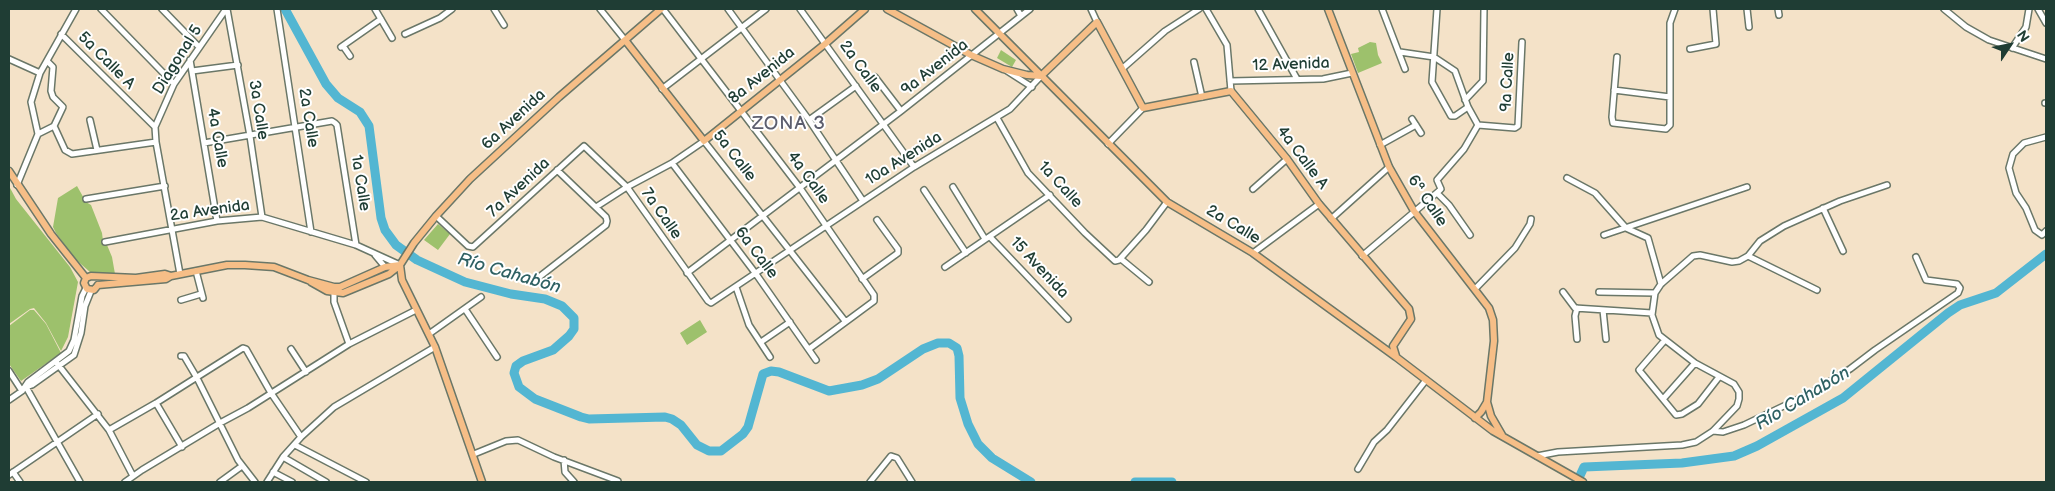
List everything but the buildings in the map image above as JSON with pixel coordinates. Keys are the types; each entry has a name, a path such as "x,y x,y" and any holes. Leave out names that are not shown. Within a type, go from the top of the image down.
{"main road":[{"name":"6a Avenida","path":"402,262 414,243 436,216 470,179 662,9"},
{"name":"8a Avenida","path":"704,141 778,80 826,44 865,9"},
{"path":"887,9 971,55 1003,69 1027,75 1041,76"},
{"name":"2a Calle","path":"975,9 1167,202 1253,253 1396,357 1474,418 1583,482"},
{"name":"6ª Calle","path":"1328,9 1389,167 1414,211 1475,288 1488,308 1493,320 1494,341 1487,402 1491,416 1502,436"},
{"path":"1097,22 1144,108 1231,91"},
{"name":"10a Avenida","path":"1041,76 1097,22"},
{"name":"5a Calle","path":"625,40 704,141"},
{"name":"4a Calle A","path":"1231,91 1287,159 1319,204 1409,309 1411,319 1393,346 1396,357"},
{"path":"9,172 51,234 86,278"},
{"path":"86,278 84,283 88,289 96,289 98,285 166,279 180,274 227,266 259,265 287,271 308,280 314,285 343,293 389,274 402,262"},
{"path":"334,290 385,267 402,262"},
{"path":"402,262 402,280 430,334 474,454 482,482"},
{"path":"86,278 91,276 136,278 165,274 171,276"},
{"path":"96,277 98,285"},
{"path":"1474,418 1481,412 1487,402"}],"street":[{"path":"17,185 38,134 31,102 40,73 76,9"},
{"path":"101,9 174,84"},
{"path":"162,9 199,47"},
{"name":"Diagonal 5","path":"180,274 156,142 155,127 174,84 226,9"},
{"name":"3a Calle","path":"226,9 238,65 262,217"},
{"name":"2a Calle","path":"277,9 311,232"},
{"path":"375,9 392,38"},
{"path":"405,34 440,18 452,9"},
{"path":"494,9 504,25"},
{"name":"5a Calle","path":"600,9 625,40"},
{"name":"4a Calle","path":"662,9 800,188 874,294 874,301 845,320"},
{"path":"728,9 809,120 863,201"},
{"path":"662,89 766,9"},
{"name":"2a Calle","path":"800,9 914,167"},
{"path":"1018,9 1021,16"},
{"name":"9a Avenida","path":"687,273 901,111 1030,9"},
{"path":"1091,9 1097,22"},
{"path":"1123,68 1165,31 1199,9"},
{"path":"1206,9 1227,45 1231,91"},
{"path":"1258,9 1297,79"},
{"path":"1382,9 1405,69"},
{"path":"1437,9 1432,82 1449,114 1453,117 1468,107"},
{"path":"1465,100 1483,81 1484,9"},
{"path":"1617,57 1613,122 1616,124 1666,129 1670,125 1670,23 1675,9"},
{"path":"1690,49 1716,44 1713,9"},
{"path":"1747,9 1748,27"},
{"path":"1944,9 1966,27 1989,40 2046,59"},
{"path":"2012,48 2026,27 2029,9"},
{"path":"2038,9 2046,23"},
{"path":"350,56 342,47 381,19"},
{"name":"5a Calle A","path":"61,34 155,127"},
{"name":"9a Calle","path":"1478,125 1515,128 1519,123 1522,42"},
{"path":"1362,256 1437,193 1440,189 1437,180 1464,149 1478,125 1465,100 1455,71 1434,57 1400,52"},
{"path":"9,59 40,73"},
{"name":"4a Calle","path":"190,60 218,221"},
{"path":"38,134 54,126 63,107 53,97 51,91 53,67 47,61"},
{"path":"1194,62 1202,96"},
{"path":"192,71 238,65"},
{"path":"1003,69 1032,86"},
{"name":"12 Avenida","path":"1230,80 1323,79 1352,73"},
{"name":"10a Avenida","path":"711,303 914,167 998,118 1010,109 1041,76"},
{"path":"875,78 901,111"},
{"path":"809,120 856,86"},
{"path":"1614,90 1670,97"},
{"path":"1108,144 1144,108"},
{"name":"1a Calle","path":"998,118 1028,173 1085,233 1115,261 1121,258"},
{"path":"90,120 97,150"},
{"path":"1412,120 1421,133"},
{"name":"1a Calle","path":"296,128 332,121 337,125 356,245"},
{"path":"1380,145 1416,125"},
{"path":"54,126 68,153 72,154 156,142"},
{"path":"204,143 296,128"},
{"path":"2046,139 2024,143 2013,154 2008,168 2016,194 2026,208 2035,230 2042,235 2046,231"},
{"name":"5a Calle","path":"704,141 845,320"},
{"name":"8a Avenida","path":"596,207 672,163 704,141"},
{"name":"7a Avenida","path":"436,216 470,248 584,146"},
{"name":"7a Calle","path":"584,146 627,188 687,273 711,303"},
{"path":"1253,189 1287,159"},
{"name":"6a Calle","path":"672,163 756,274 816,360"},
{"path":"1331,218 1389,167"},
{"path":"534,281 606,225 607,221 606,217 557,170"},
{"path":"1567,178 1595,193 1626,228 1648,238 1661,284"},
{"path":"1537,456 1558,452 1682,445 1696,442 1713,431 1737,406 1739,392 1734,384 1695,363 1659,335 1652,313 1655,293 1661,284 1693,256 1700,255 1732,262 1739,261 1748,256 1760,241 1773,232 1823,208 1887,185"},
{"path":"86,199 165,186"},
{"name":"15 Avenida","path":"953,187 988,238 1068,319"},
{"path":"1604,235 1747,187"},
{"path":"924,190 966,253"},
{"path":"1437,193 1449,205 1470,235"},
{"path":"944,268 1050,195"},
{"path":"1149,282 1121,258 1146,230 1167,202"},
{"path":"1253,253 1319,204"},
{"path":"1823,208 1844,251"},
{"name":"2a Avenida","path":"105,242 218,221 262,217 356,245 402,262"},
{"path":"1475,288 1515,248 1530,224 1531,219"},
{"path":"862,279 898,253 898,250 877,220"},
{"path":"374,252 385,267"},
{"path":"1748,256 1817,290"},
{"path":"1713,431 1723,432 1744,425 1813,392 1850,369 1874,350 1958,293 1960,288 1957,284 1926,280 1916,257"},
{"path":"181,300 202,296 196,271"},
{"path":"736,287 749,325 770,357"},
{"path":"9,400 32,385 58,364 69,351 74,340 82,296 88,289"},
{"path":"334,290 334,302 349,344"},
{"path":"1563,292 1572,306 1577,308 1652,313"},
{"path":"1599,292 1655,293"},
{"path":"430,334 481,297"},
{"path":"1577,308 1575,316 1577,339"},
{"path":"465,309 497,357"},
{"path":"125,482 220,423 248,408 349,344 416,310"},
{"path":"1603,310 1606,339"},
{"path":"809,349 845,320"},
{"path":"760,342 790,322"},
{"path":"1665,340 1639,370 1664,398 1676,415 1682,414 1698,404 1719,377"},
{"path":"267,482 283,457 301,437 334,407 435,347"},
{"path":"109,430 197,378 243,348 246,349 271,393 301,437"},
{"path":"291,349 306,372"},
{"path":"181,356 184,356 197,378 242,466 255,482"},
{"path":"1664,398 1695,363"},
{"path":"58,364 109,430 133,476"},
{"path":"9,371 24,389 80,482"},
{"path":"1358,469 1374,442 1387,430 1426,380"},
{"path":"156,403 182,447"},
{"path":"20,482 11,474 98,414"},
{"path":"474,454 506,440 518,440 620,482"},
{"path":"295,445 366,482"},
{"path":"870,482 891,456 897,458 912,482"},
{"path":"283,457 326,482"},
{"path":"564,460 565,472 574,482"},
{"path":"220,482 242,466"},
{"path":"273,472 292,482"}],"green space":[{"path":"1370,42 1376,43 1378,55 1382,63 1358,73 1351,54 1359,52 1358,48"},
{"path":"1001,50 1016,60 1012,67 997,58"},
{"path":"9,186 16,199 70,267 78,282 68,337 61,351 46,323 34,308 9,324"},
{"path":"77,186 86,202 91,205 102,233 103,241 107,245 112,257 115,274 90,272 74,258 53,227 58,198"},
{"path":"438,224 450,234 438,250 424,240"},
{"path":"30,310 34,310 46,324 61,353 21,381 9,364 9,326"},
{"path":"700,320 707,332 687,345 680,333"}],"waterway":[{"name":"Río Cahabón","path":"285,9 326,84 338,98 360,112 369,126 381,218 385,230 396,245 417,260 465,282 511,294 545,299 562,306 574,318 574,329 553,350 523,361 516,366 514,373 519,387 535,399 589,419 665,417 681,425 697,445 709,451 721,451 743,434 748,427 763,374 771,371 779,372 829,391 862,385 878,379 923,349 938,343 949,343 957,348 959,356 960,398 968,424 978,444 992,458 1031,482"},
{"name":"Río Cahabón","path":"1577,482 1584,467 1682,463 1734,456 1757,446 1843,398 1948,313 1960,305 1996,293 2046,254"},
{"name":"Río Cahabón","path":"1135,482 1172,482"}],"district":[{"name":"ZONA 3","path":"789,124"}]}
